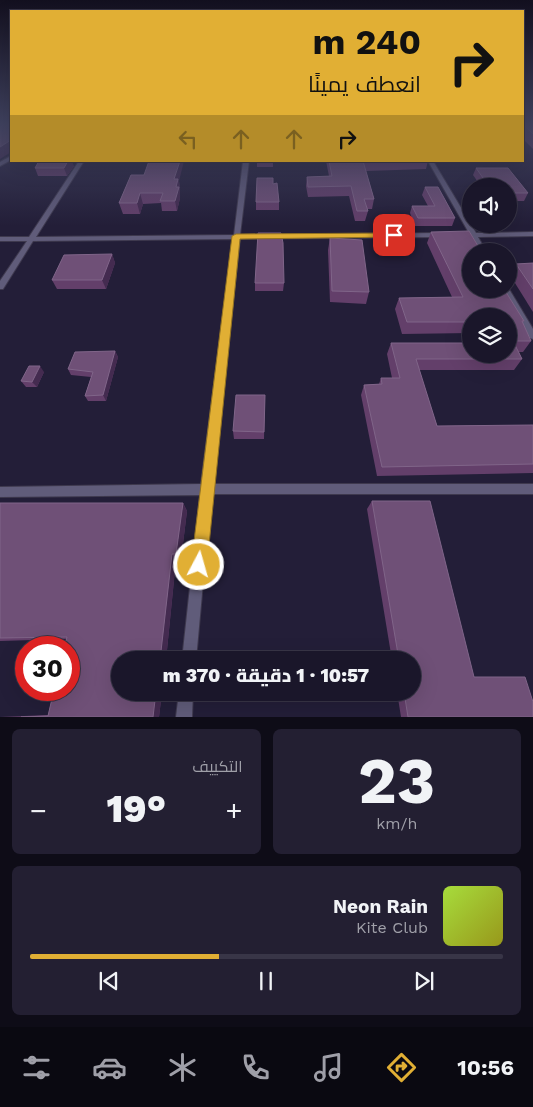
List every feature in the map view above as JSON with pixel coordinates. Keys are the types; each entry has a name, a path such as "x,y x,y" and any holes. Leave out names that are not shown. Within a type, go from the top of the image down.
{"street":[{"path":"0,288 81,162"},
{"path":"190,651 206,489 246,162"},
{"path":"431,162 478,243"},
{"path":"454,235 533,234"},
{"path":"0,240 444,235"},
{"path":"510,298 533,336"},
{"path":"0,492 206,489 533,489"},
{"path":"184,717 185,701"}],"building":[{"path":"38,162 67,162 64,168 35,168"},
{"path":"149,162 180,162 174,179 178,179 176,187 179,187 175,201 160,201 163,193 140,193 137,203 119,203 131,175 144,175"},
{"path":"329,162 363,162 374,199 364,199 368,211 357,211 351,186 308,187 307,177 332,176"},
{"path":"476,168 508,168 516,178 495,178 483,178"},
{"path":"257,178 273,178 273,184 277,183 279,202 256,202"},
{"path":"517,179 528,193 517,193"},
{"path":"425,187 438,187 455,218 418,218 412,206 435,206"},
{"path":"462,231 462,233 470,233 476,243 462,243 462,295 431,232"},
{"path":"258,233 281,233 284,283 255,283"},
{"path":"330,238 362,240 369,292 332,291"},
{"path":"112,254 102,280 52,280 64,255"},
{"path":"533,263 533,289 517,265 517,264"},
{"path":"399,298 510,298 516,308 462,308 462,322 407,322"},
{"path":"517,310 524,321 522,321 531,341 517,341"},
{"path":"391,343 462,343 462,359 416,359 437,426 533,425 533,464 382,467 364,385 382,384 381,378 400,378"},
{"path":"517,349 522,359 517,359"},
{"path":"115,351 103,395 85,396 93,372 68,369 75,352"},
{"path":"29,366 40,366 32,382 21,381"},
{"path":"236,395 265,395 264,432 233,431"},
{"path":"372,501 430,501 474,677 525,677 533,702 533,717 408,717 405,701 421,701 421,651 397,651"},
{"path":"0,503 183,503 176,554 172,554 161,651 111,651 111,701 155,701 153,717 21,717 48,716 51,701 80,701 80,636 15,636 15,638 0,638"}],"route":[{"path":"199,565 206,489 236,236 394,235"}]}
